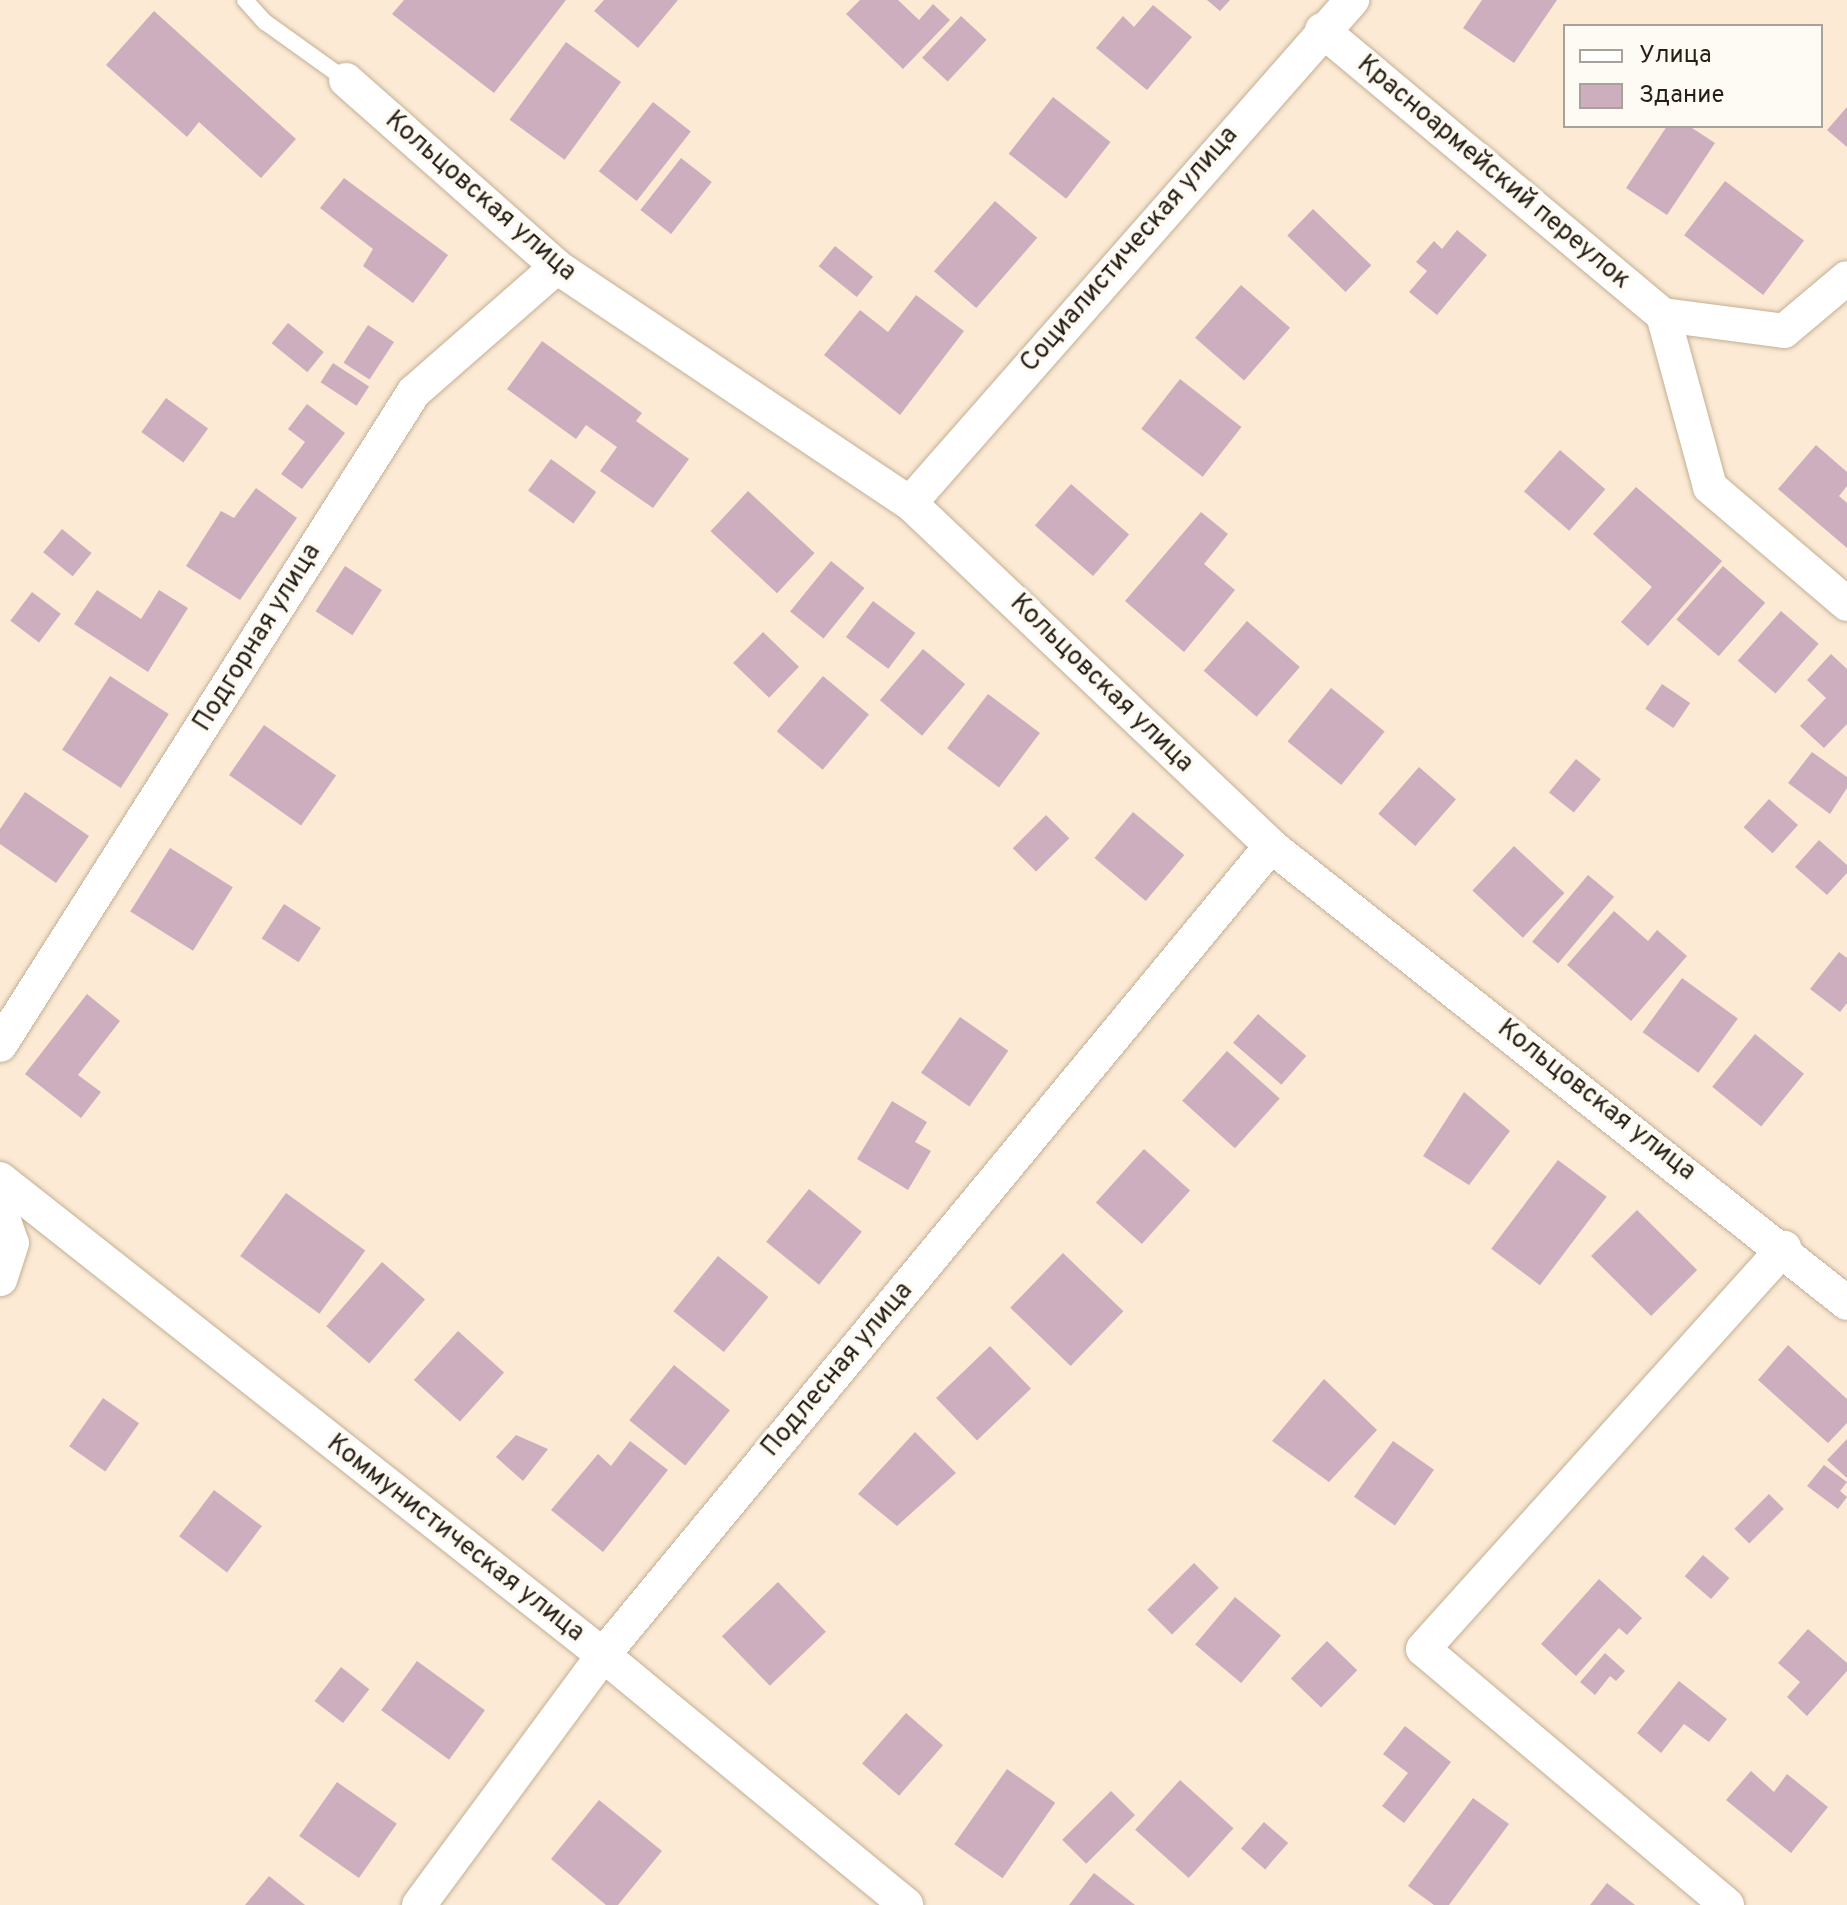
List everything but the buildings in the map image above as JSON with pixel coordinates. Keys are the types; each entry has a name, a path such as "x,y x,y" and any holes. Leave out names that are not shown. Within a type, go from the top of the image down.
{"street":[{"name":"Социалистическая улица","path":"910,503 1322,30 1352,0"},
{"name":"Красноармейский переулок","path":"1322,30 1663,315"},
{"name":"Кольцовская улица","path":"346,80 557,267 910,503 1271,846 1784,1248 1847,1303"},
{"name":"Подгорная улица","path":"0,1045 414,392 557,267"},
{"path":"1847,278 1784,331 1663,315 1710,487 1847,604"},
{"name":"Подлесная улица","path":"419,1905 603,1655 1271,846"},
{"name":"Коммунистическая улица","path":"0,1179 603,1655 906,1905"},
{"path":"0,1209 12,1243 0,1279"},
{"path":"1727,1905 1423,1649 1784,1248"}],"lane":[{"path":"245,0 265,22 346,80"}]}
